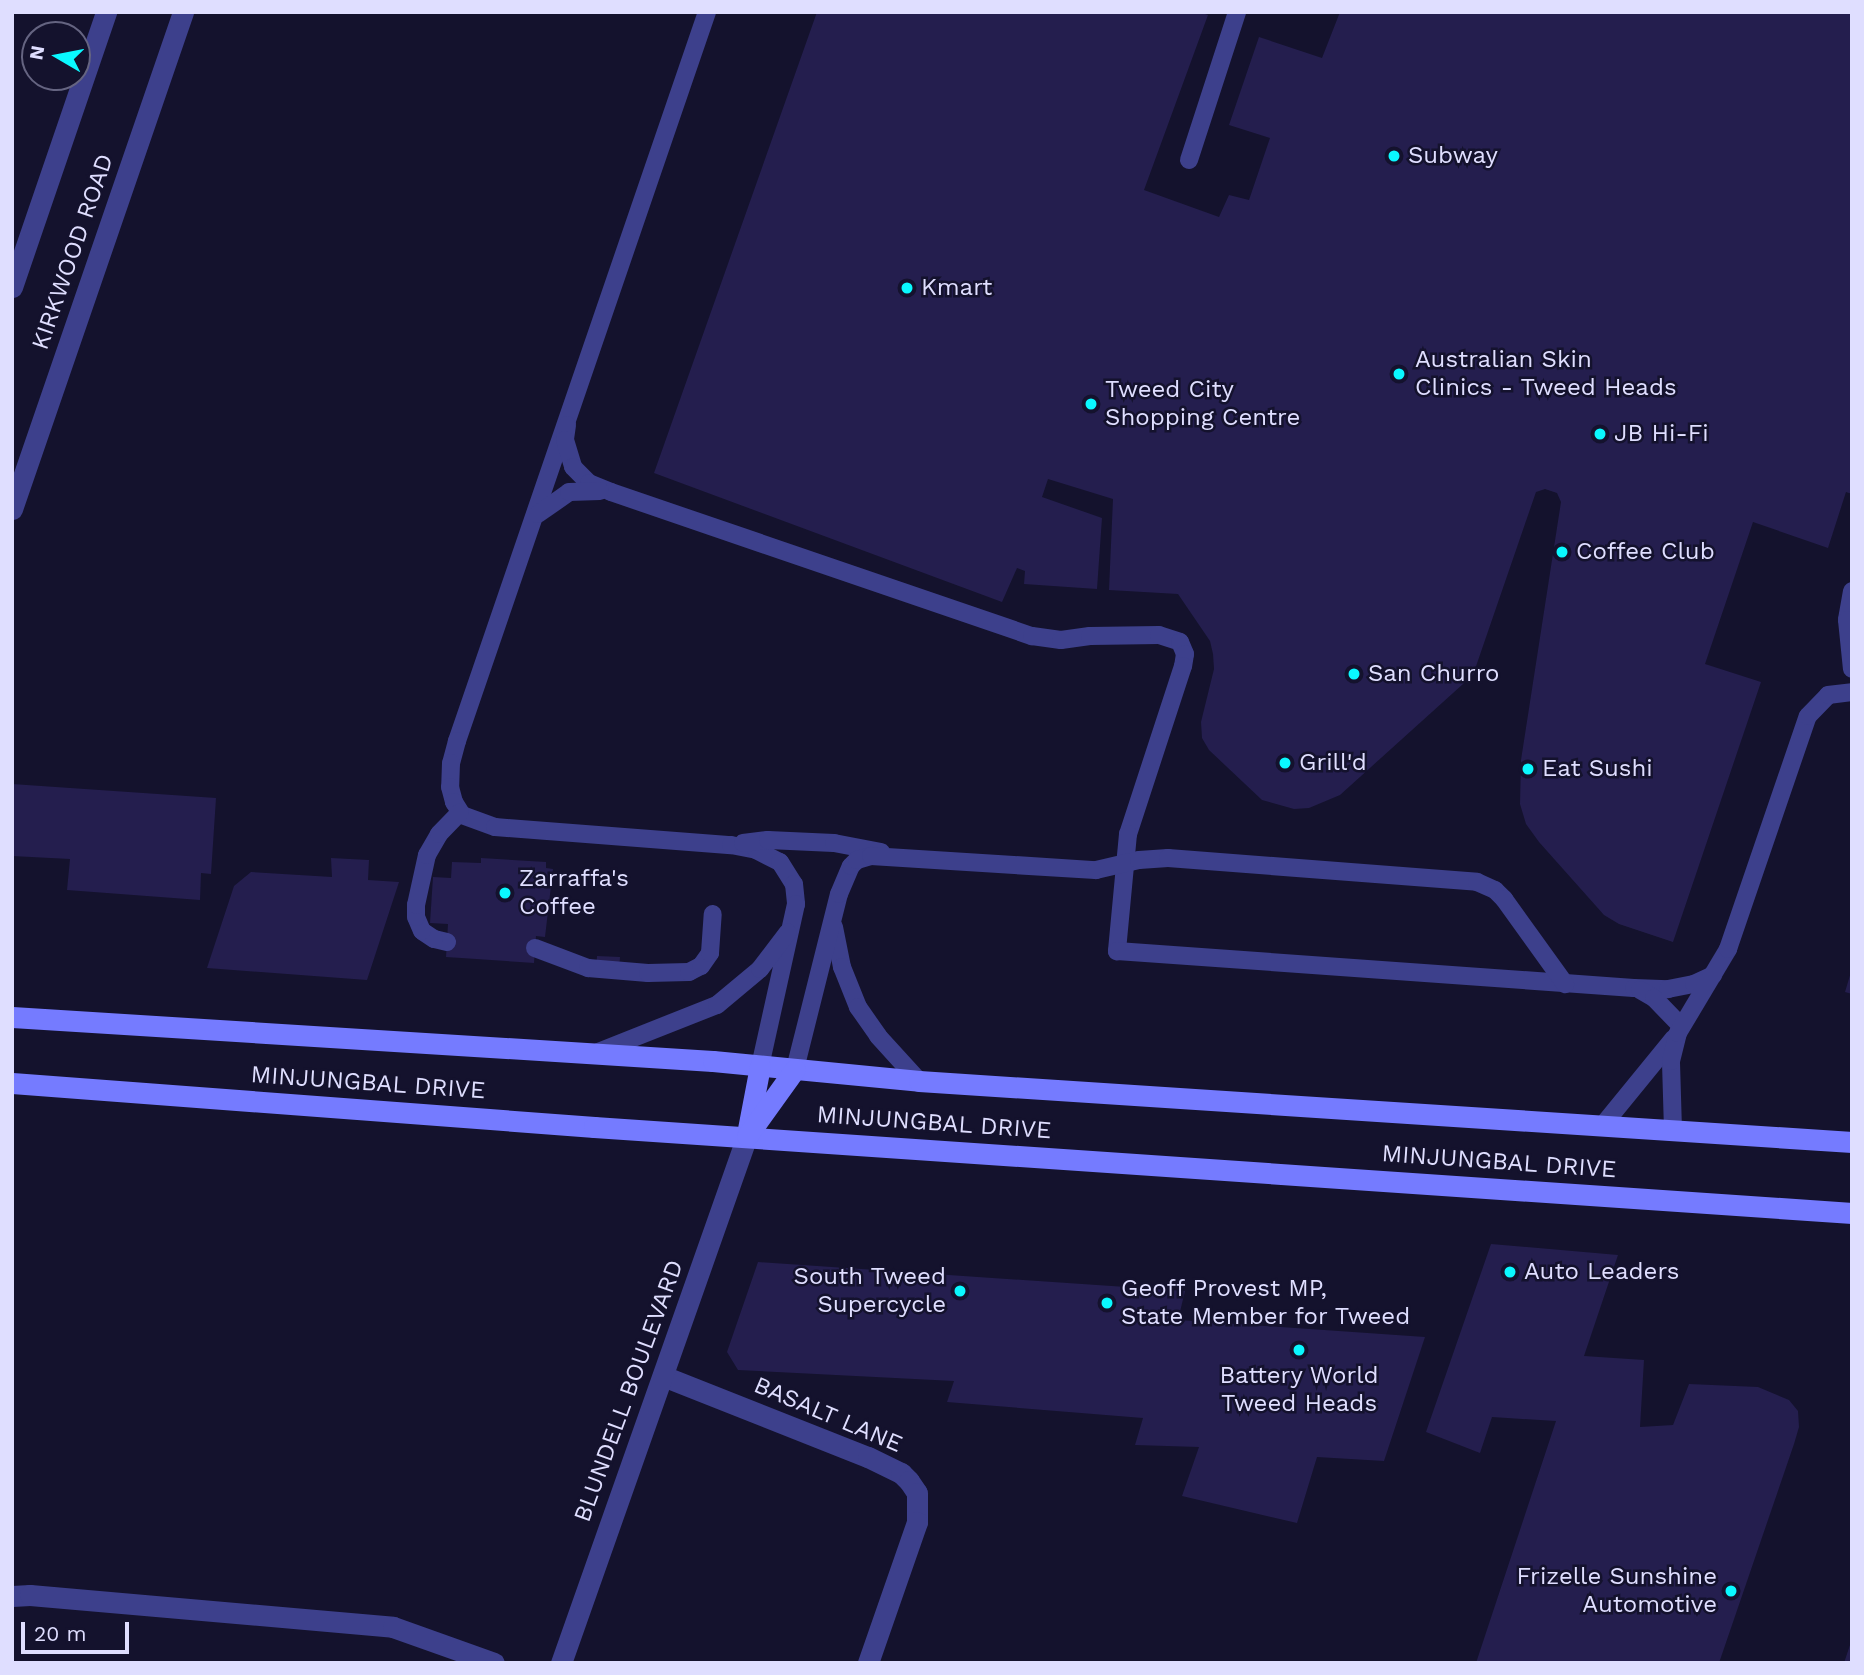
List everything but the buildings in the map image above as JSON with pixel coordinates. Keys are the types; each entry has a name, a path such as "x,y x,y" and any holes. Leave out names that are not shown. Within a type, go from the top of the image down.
{"main road":[{"name":"MINJUNGBAL DRIVE","path":"12,1017 595,1054 919,1081 1852,1142"},
{"path":"747,1136 760,1066"},
{"path":"747,1136 795,1069"},
{"name":"MINJUNGBAL DRIVE","path":"12,1083 1852,1213"}],"street":[{"name":"KIRKWOOD ROAD","path":"12,287 106,12"},
{"name":"KIRKWOOD ROAD","path":"12,509 183,12"},
{"name":"BLUNDELL BOULEVARD","path":"561,1663 747,1136"},
{"name":"BASALT LANE","path":"663,1376 868,1457 901,1473 909,1481 917,1493 917,1522 868,1663"},
{"path":"12,1596 30,1595 393,1627 494,1663"}],"lane":[{"path":"707,12 451,764 450,787 460,812 475,822 512,830 731,845 766,853 786,868 796,894 793,925 760,1066"},
{"path":"1189,160 1237,12"},
{"path":"566,425 565,440 573,467 589,483 611,492 1032,636 1061,640 1090,636 1159,635 1180,642 1185,654 1183,666 1132,816 1124,865 1117,950 1634,988 1677,987 1713,975"},
{"path":"536,516 552,501 569,492 586,489 611,492"},
{"path":"1852,591 1847,631 1852,669"},
{"path":"1603,1125 1680,1029 1728,949 1808,716 1828,695 1852,692"},
{"path":"447,942 434,939 422,931 416,917 416,905 427,855 439,834 460,812"},
{"path":"731,845 757,840 806,842 864,847 891,855"},
{"path":"795,1069 832,920 851,866 865,857 891,855 1096,870 1168,858 1442,877 1481,883 1504,899 1565,984"},
{"path":"535,948 588,968 648,973 689,972 701,966 710,953 713,914"},
{"path":"832,920 842,967 858,1007 878,1036 919,1081"},
{"path":"595,1054 717,1004 760,969 793,925"},
{"path":"1634,988 1654,998 1680,1029"},
{"path":"1673,1130 1671,1061 1680,1029"}],"place":[{"name":"Subway","path":"1394,156"},
{"name":"Kmart","path":"907,288"},
{"name":"Australian Skin Clinics - Tweed Heads","path":"1399,374"},
{"name":"Tweed City Shopping Centre","path":"1091,404"},
{"name":"JB Hi-Fi","path":"1600,434"},
{"name":"Coffee Club","path":"1562,552"},
{"name":"San Churro","path":"1354,674"},
{"name":"Grill'd","path":"1285,763"},
{"name":"Eat Sushi","path":"1528,769"},
{"name":"Zarraffa's Coffee","path":"505,893"},
{"name":"Auto Leaders","path":"1510,1272"},
{"name":"South Tweed Supercycle","path":"960,1291"},
{"name":"Geoff Provest MP, State Member for Tweed","path":"1107,1303"},
{"name":"Battery World Tweed Heads","path":"1299,1350"},
{"name":"Frizelle Sunshine Automotive","path":"1731,1591"}]}
